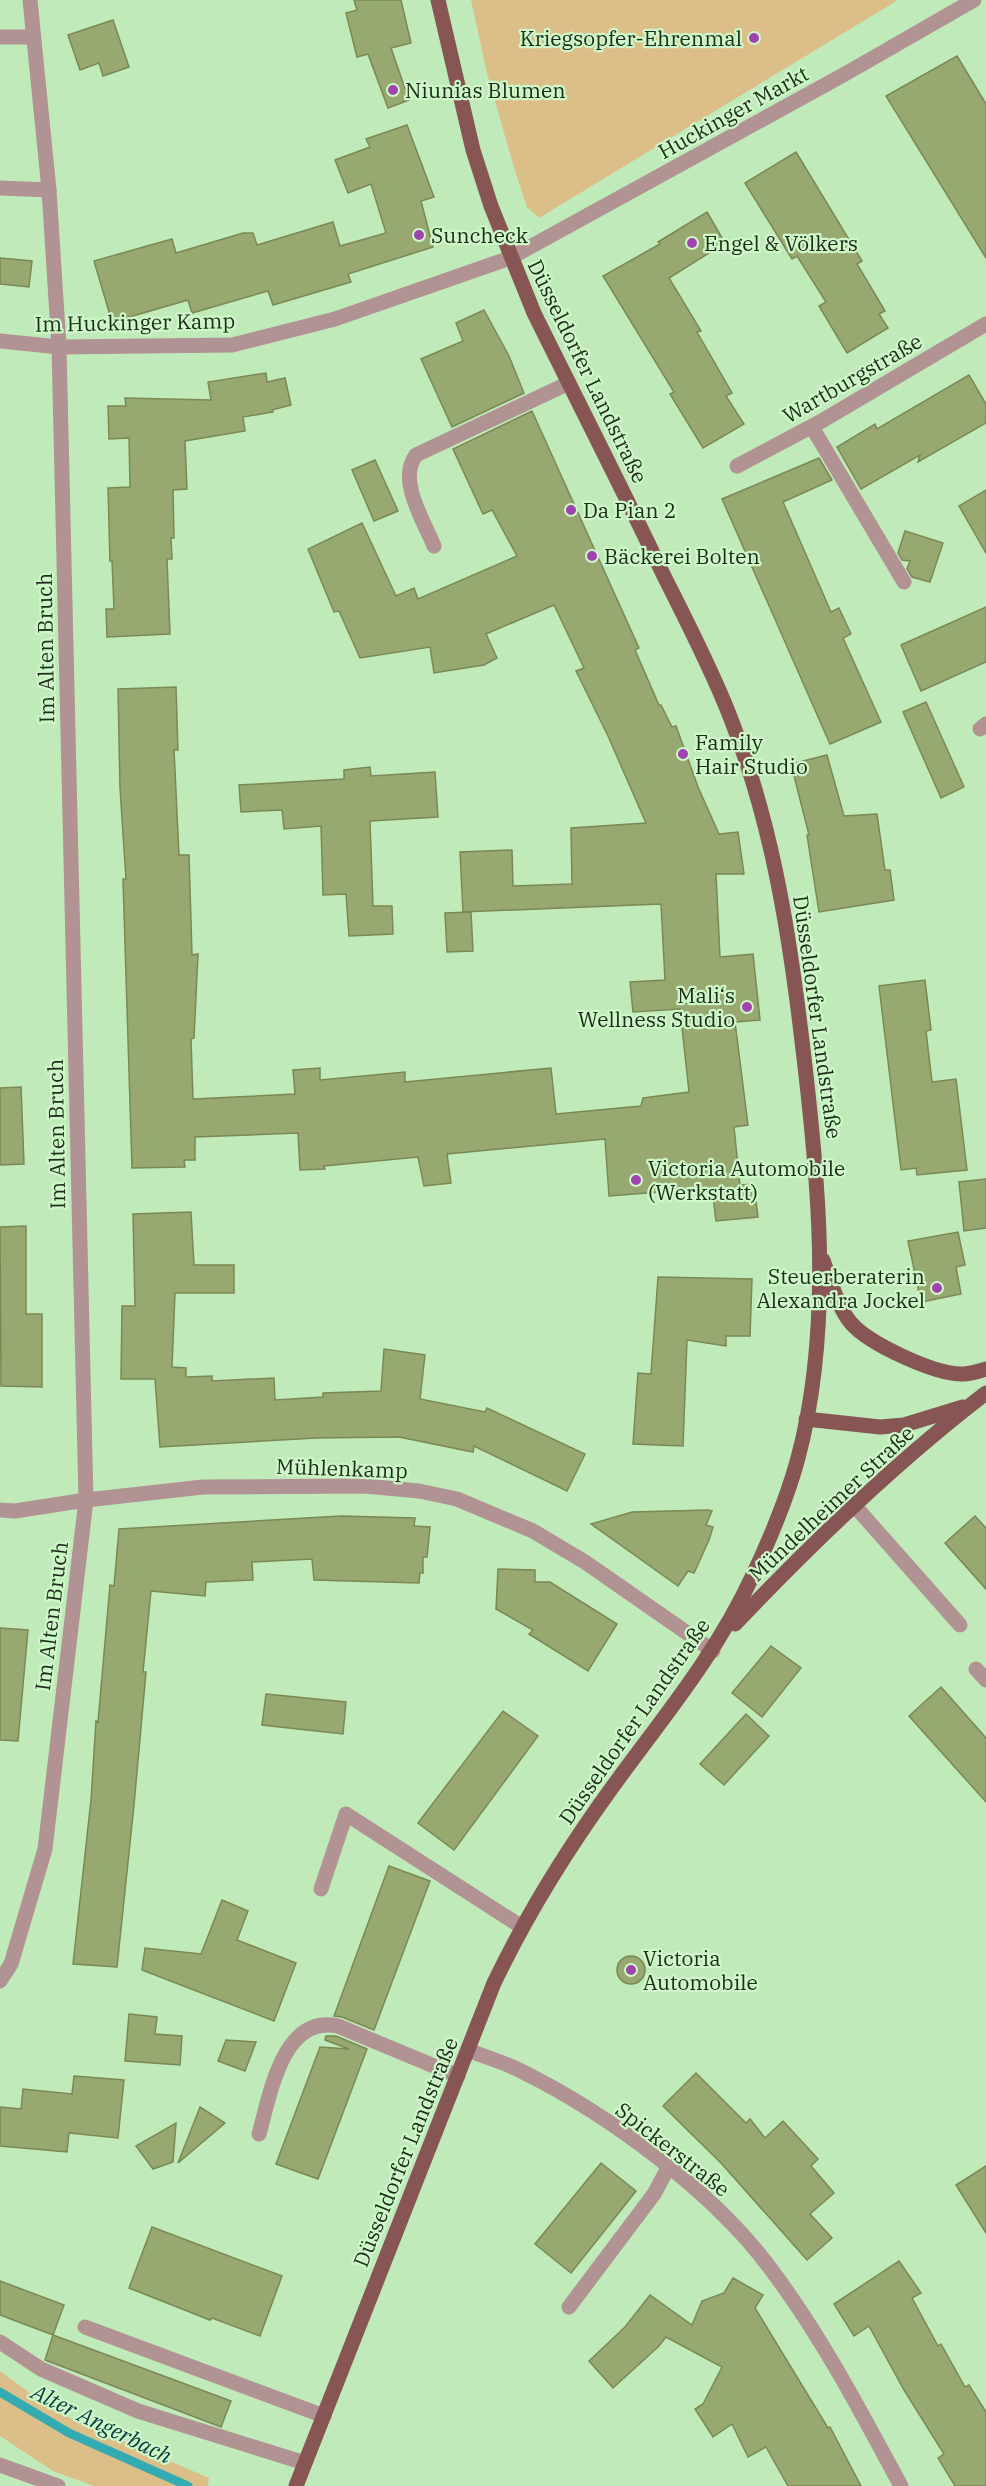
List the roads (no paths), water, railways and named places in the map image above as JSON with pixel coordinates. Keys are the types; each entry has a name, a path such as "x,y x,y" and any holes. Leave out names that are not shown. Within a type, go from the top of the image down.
{"main road":[{"name":"Düsseldorfer Landstraße","path":"296,2486 494,1983 522,1927 541,1892 607,1795 713,1651 751,1581 777,1522 797,1463 806,1419 816,1344 820,1210 811,1111 785,915 772,849 730,715 697,643 534,313 510,258 473,150 438,0"},
{"path":"820,1251 834,1291 850,1323 876,1343 926,1367 963,1374 986,1369"},
{"name":"Mündelheimer Straße","path":"722,1636 854,1505 986,1393"},
{"name":"Mündelheimer Straße","path":"806,1419 855,1425 896,1425 937,1416 972,1404"}],"street":[{"name":"Im Alten Bruch","path":"0,1981 11,1964 45,1849 86,1500 58,347 49,190 30,0"},
{"name":"Huckinger Markt","path":"510,258 845,74 974,0"},
{"path":"0,37 33,37"},
{"path":"0,188 49,190"},
{"name":"Im Huckinger Kamp","path":"0,341 58,347 232,345 335,319 510,258"},
{"name":"Wartburgstraße","path":"737,466 812,427 986,324"},
{"path":"434,546 411,490 408,476 410,463 416,455 569,383"},
{"path":"812,427 904,582"},
{"name":"Mühlenkamp","path":"0,1510 15,1511 86,1500 203,1487 364,1486 418,1491 458,1499 533,1531 585,1562 713,1651"},
{"path":"854,1505 960,1625"},
{"path":"321,1889 346,1814 522,1927"},
{"path":"259,2133 282,2058 296,2038 319,2026 327,2024 338,2026 458,2076"},
{"name":"Spickerstraße","path":"468,2050 519,2070 583,2107 645,2148 713,2204 772,2270 829,2353 901,2486"},
{"path":"569,2307 654,2194 668,2168"},
{"path":"86,2327 324,2416"},
{"path":"0,2342 41,2369 138,2411 305,2463"},
{"path":"0,2465 58,2486"}],"waterway":[{"name":"Alter Angerbach","path":"0,2392 69,2433 188,2486"}],"place":[{"name":"Kriegsopfer-Ehrenmal","path":"754,38"},
{"name":"Niunias Blumen","path":"393,90"},
{"name":"Suncheck","path":"419,235"},
{"name":"Engel & Völkers","path":"692,243"},
{"name":"Da Pian 2","path":"571,510"},
{"name":"Bäckerei Bolten","path":"592,556"},
{"name":"Family Hair Studio","path":"683,754"},
{"name":"Mali‘s Wellness Studio","path":"747,1007"},
{"name":"Victoria Automobile (Werkstatt)","path":"636,1180"},
{"name":"Steuerberaterin Alexandra Jockel","path":"937,1288"},
{"name":"Victoria Automobile","path":"631,1970"}]}
